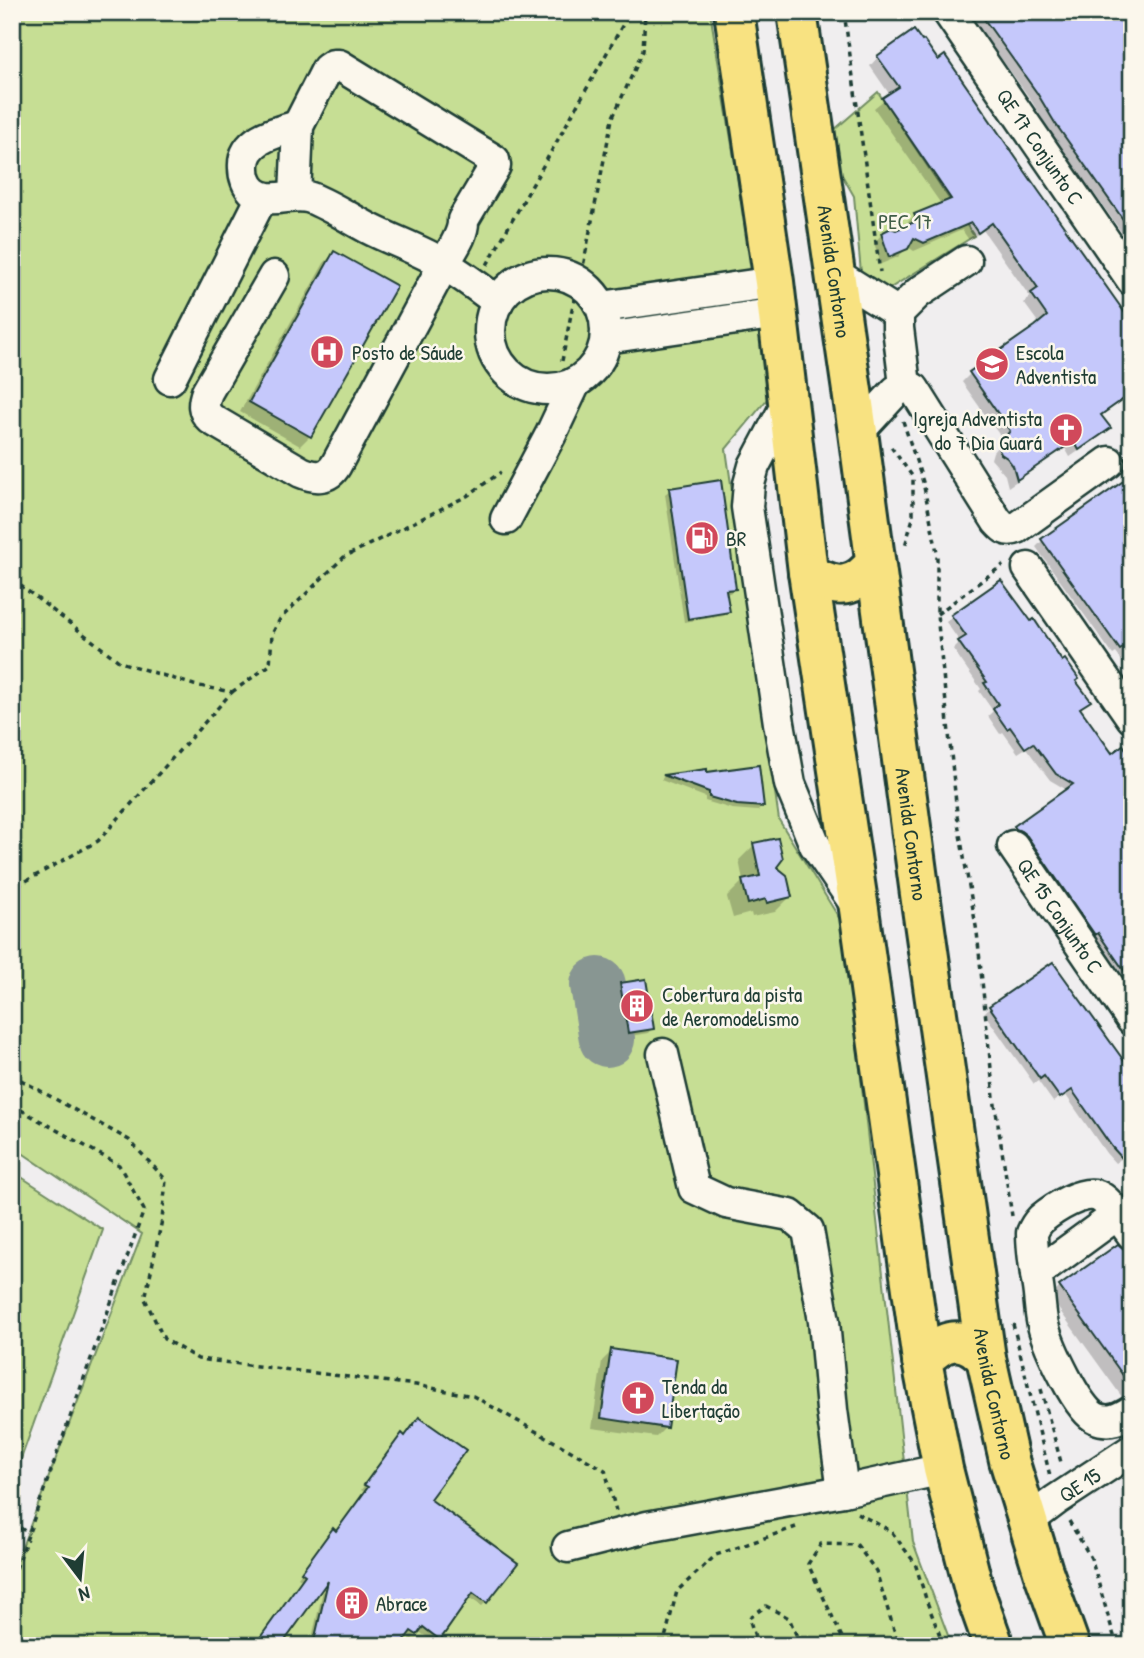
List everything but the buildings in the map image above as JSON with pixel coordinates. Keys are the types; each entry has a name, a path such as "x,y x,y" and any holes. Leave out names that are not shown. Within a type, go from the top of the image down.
{"main road":[{"path":"734,12 776,298 808,572 859,909 922,1361 943,1469 975,1593 994,1646"},
{"name":"Avenida Contorno","path":"797,12 986,1357 1009,1460 1043,1571 1070,1646"},
{"path":"755,155 768,136 790,131 801,134 816,150"},
{"path":"808,572 821,581 836,585 852,583 866,575 875,563"},
{"path":"922,1361 940,1345 953,1340 968,1343 986,1357"}],"street":[{"name":"QE 17 Conjunto C","path":"948,12 1132,280"},
{"path":"274,276 207,392 204,409 211,419 301,472 320,477 333,471 461,233 463,220 495,166 494,160 340,65 333,65 327,69 298,126 295,196"},
{"path":"298,126 275,132 248,149 244,157 245,177 255,193 271,199 295,196 314,199 369,229 444,264 487,294 491,319 490,338 495,356 506,371 521,383 538,388 566,386 590,372 601,357 606,338 602,307 580,282 562,275 544,273 526,278 510,288 487,294"},
{"path":"170,379 262,197"},
{"path":"891,309 966,261"},
{"path":"834,273 891,309 898,328 899,389 858,432"},
{"path":"602,307 776,298"},
{"path":"606,338 776,298"},
{"path":"506,519 551,434 566,386"},
{"path":"899,389 914,389 1004,529 1010,531 1017,528 1110,461"},
{"path":"789,400 754,466 748,484 747,507 790,784 815,845 859,909"},
{"path":"1028,568 1132,718"},
{"name":"QE 15 Conjunto C","path":"1013,846 1132,1020"},
{"path":"663,1054 694,1188 726,1203 790,1215 808,1230 824,1321 844,1501"},
{"path":"1036,1274 1125,1224 1101,1197 1086,1195 1067,1201 1040,1220 1032,1233 1036,1274 1043,1325 1057,1360 1080,1404 1099,1420 1120,1419 1132,1411"},
{"name":"QE 15","path":"1028,1521 1069,1492 1129,1457"},
{"path":"568,1547 647,1527 844,1501 943,1469"}],"path":[{"path":"487,294 630,12"},
{"path":"566,386 572,309 580,282 612,119 643,51 645,12"},
{"path":"844,12 891,309"},
{"path":"899,389 923,482 937,552 937,614 958,823 977,932 994,1098 1013,1222"},
{"path":"12,887 98,841 232,692 270,665 272,634 280,619 344,557 467,496 507,468"},
{"path":"12,579 120,662 194,685 232,692"},
{"path":"12,1075 129,1140 166,1180 162,1220 145,1299 164,1339 198,1359 416,1385 473,1396 605,1470 623,1533"},
{"path":"12,1105 119,1165 144,1210 12,1580"},
{"path":"1040,1387 1069,1492"},
{"path":"844,1501 857,1513 891,1531 915,1563 944,1646"},
{"path":"663,1646 677,1591 716,1555 796,1527 804,1521"},
{"path":"12,1522 29,1534"},
{"path":"846,1646 808,1564 821,1544 857,1545 876,1571 900,1646"},
{"path":"758,1646 749,1618 766,1606 789,1618 801,1646"}],"green space":[{"path":"12,12 710,12 773,392 726,449 779,820 844,926 913,1542 952,1646 12,1646 12,1573 142,1234 12,1146"},
{"name":"PEC 17","path":"878,92 974,236 879,295 862,284 854,196 834,161 833,131"},
{"path":"12,1171 103,1230 12,1484"}],"taxiway":[{"path":"598,985 607,1039"}],"place":[{"name":"Posto de Sáude","path":"327,352"},
{"name":"Escola Adventista","path":"992,364"},
{"name":"Igreja Adventista do 7 Dia Guará","path":"1066,430"},
{"name":"BR","path":"702,538"},
{"name":"Cobertura da pista de Aeromodelismo","path":"637,1006"},
{"name":"Tenda da Libertação","path":"638,1398"},
{"name":"Abrace","path":"352,1603"}]}
